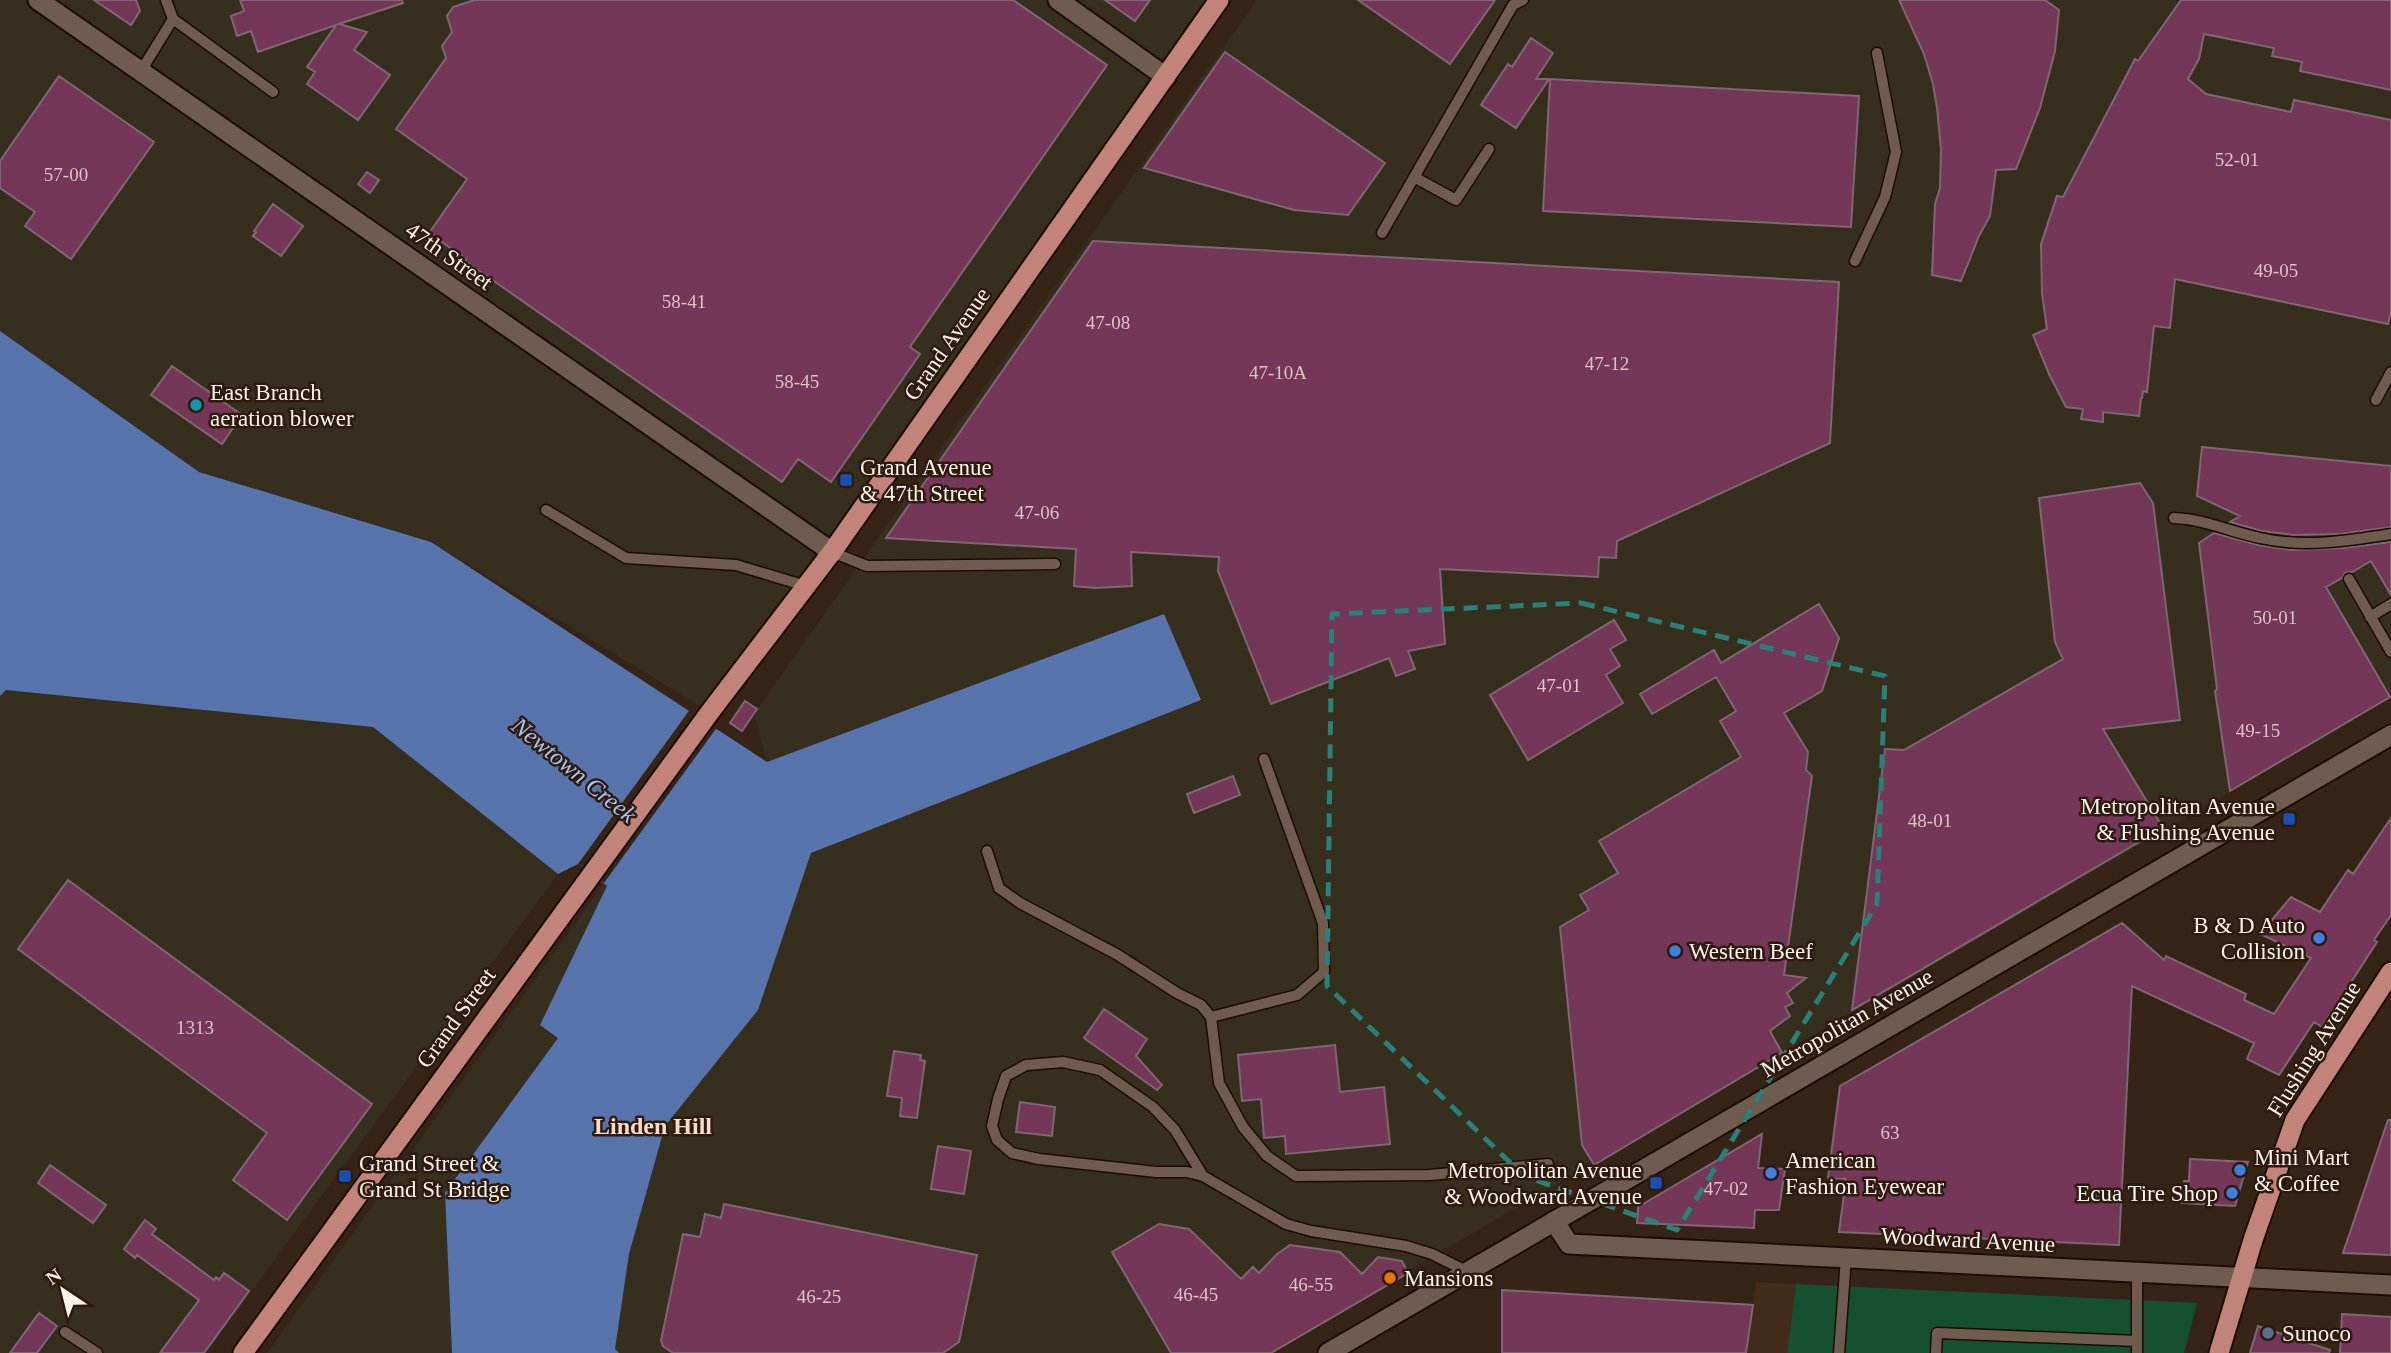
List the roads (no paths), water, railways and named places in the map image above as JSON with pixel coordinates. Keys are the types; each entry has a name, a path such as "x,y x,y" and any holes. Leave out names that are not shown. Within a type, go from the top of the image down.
{"main road":[{"name":"47th Street","path":"38,0 832,552"},
{"path":"1058,0 1166,77"},
{"name":"Grand Avenue","path":"710,712 832,552 1219,0"},
{"name":"Grand Street","path":"243,1353 710,712"},
{"name":"Metropolitan Avenue","path":"1328,1353 2391,736"},
{"name":"Flushing Avenue","path":"2219,1353 2241,1278 2295,1120 2391,972"},
{"name":"Woodward Avenue","path":"1554,1221 1569,1244 2391,1285"}],"lane":[{"path":"166,0 173,19 273,92"},
{"path":"1381,233 1518,2"},
{"path":"141,71 173,19"},
{"path":"1855,261 1885,197 1896,152 1878,53"},
{"path":"1414,177 1456,200 1489,149"},
{"path":"2376,400 2391,372"},
{"path":"546,510 626,558 736,565 807,586"},
{"path":"2174,518 2203,521 2260,539 2296,542 2358,540 2391,534"},
{"path":"832,552 867,566 1055,564"},
{"path":"2349,579 2391,652"},
{"path":"2370,617 2391,604"},
{"path":"1211,1017 1297,995 1324,972 1323,923 1264,758"},
{"path":"987,851 999,888 1020,904 1118,955 1177,993 1201,1005 1211,1017 1219,1083 1243,1127 1267,1156 1296,1176 1430,1175 1548,1164"},
{"path":"1203,1176 1175,1130 1153,1107 1100,1070 1063,1062 1026,1065 1006,1076 992,1126 997,1140 1012,1153 1052,1160 1156,1172 1186,1172 1203,1176 1286,1224 1311,1231 1406,1246 1432,1254 1466,1271"},
{"path":"1839,1353 1846,1258"},
{"path":"2137,1273 2137,1353"},
{"path":"65,1332 97,1353"},
{"path":"1936,1353 1937,1334 2137,1341"}],"water":[{"name":"Newtown Creek","path":"0,331 199,472 431,542 767,762 1164,614 1201,700 811,853 758,1010 665,1126 629,1254 615,1349 619,1353 452,1353 445,1193 558,1038 540,1025 607,886 578,864 558,874 373,727 6,690 0,696"}],"place":[{"name":"East Branch aeration blower","path":"196,405"},
{"name":"Grand Avenue & 47th Street","path":"846,480"},
{"name":"Metropolitan Avenue & Flushing Avenue","path":"2289,819"},
{"name":"B & D Auto Collision","path":"2319,938"},
{"name":"Western Beef","path":"1675,951"},
{"name":"Mini Mart & Coffee","path":"2240,1170"},
{"name":"American Fashion Eyewear","path":"1771,1173"},
{"name":"Grand Street & Grand St Bridge","path":"345,1176"},
{"name":"Metropolitan Avenue & Woodward Avenue","path":"1656,1183"},
{"name":"Ecua Tire Shop","path":"2232,1193"},
{"name":"Mansions","path":"1390,1278"},
{"name":"Sunoco","path":"2268,1333"}],"district":[{"name":"Linden Hill","path":"653,1126"}]}
